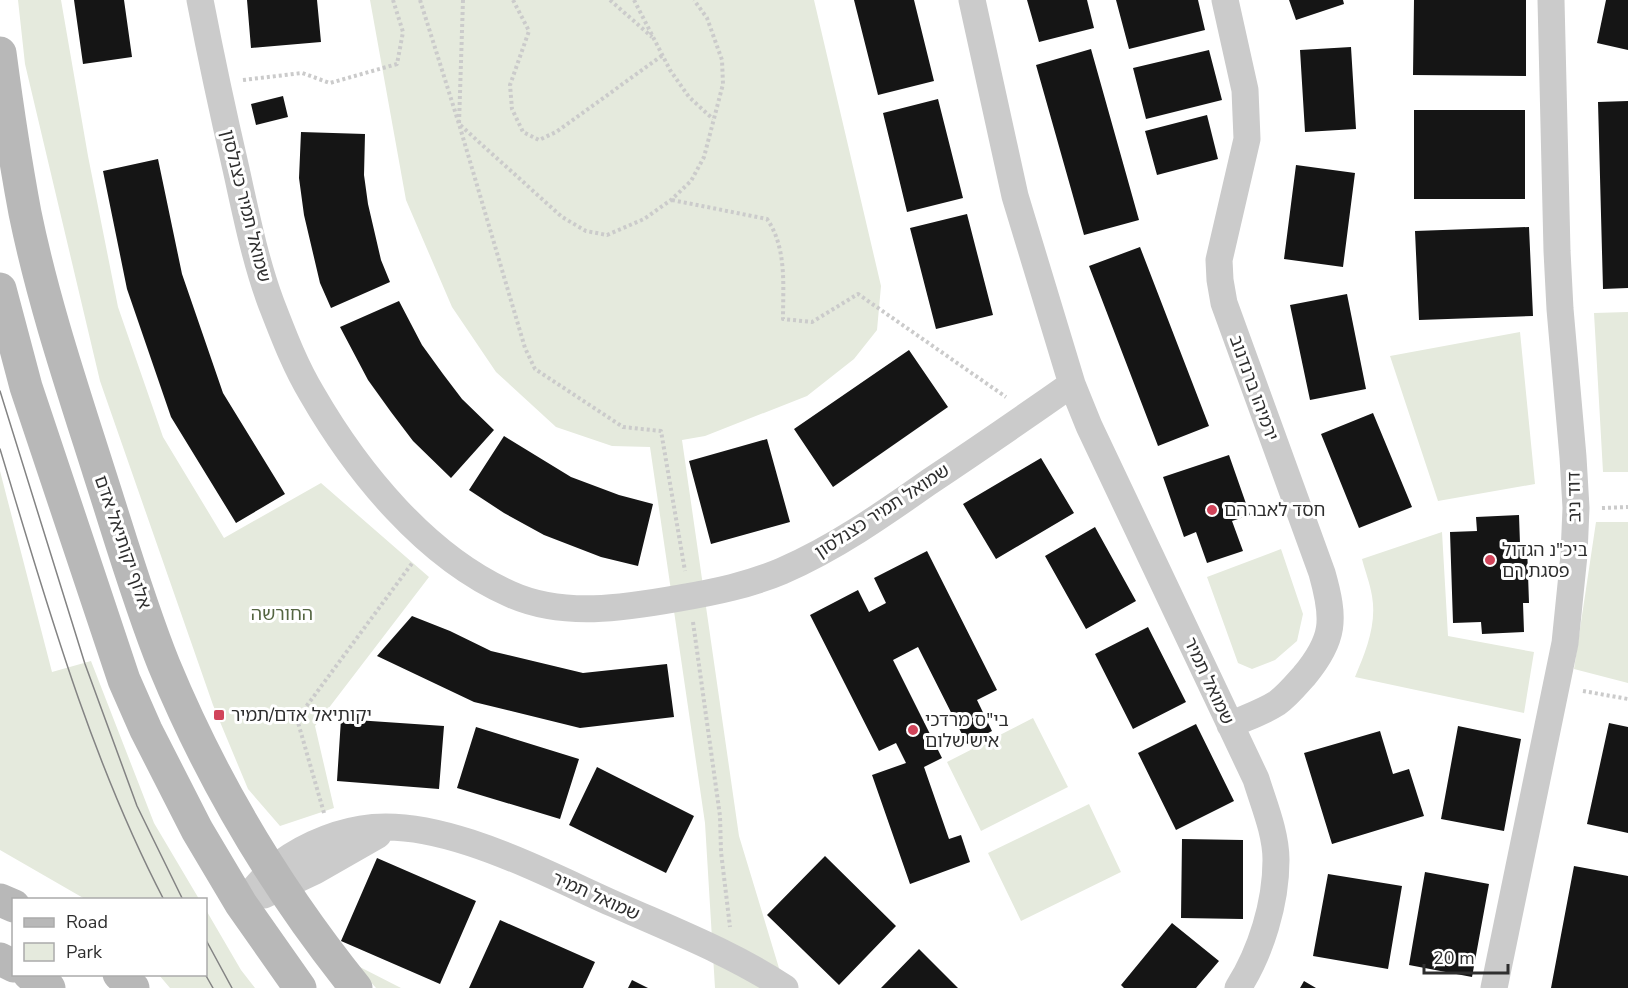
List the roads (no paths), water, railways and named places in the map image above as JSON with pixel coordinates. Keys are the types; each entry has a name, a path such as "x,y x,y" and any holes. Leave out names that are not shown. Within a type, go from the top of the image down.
{"street":[{"name":"שמואל תמיר כצנלסון","path":"200,0 254,250 291,353 311,393 376,487 402,516 445,554 481,579 512,595 550,606 584,609 626,608 744,585 781,572 855,533 1029,414 1070,389"},
{"path":"972,0 1015,196 1070,389"},
{"name":"ירמיהו ברנדנוב","path":"1225,0 1245,90 1248,116 1247,139 1219,260 1224,303 1322,573 1330,602 1328,639 1319,658 1277,703 1230,725"},
{"name":"דוד ניב","path":"1494,988 1565,643 1576,508 1560,309 1551,0"},
{"name":"אלוף יקותיאל אדם","path":"0,52 11,135 29,227 68,375 164,664 185,712 235,809 276,880 329,955 356,988"},
{"path":"0,289 26,387 123,680 187,811 241,904 300,988"},
{"name":"שמואל תמיר","path":"1070,389 1256,779 1271,828 1276,860 1272,902 1258,947 1238,988"},
{"name":"שמואל תמיר","path":"276,880 315,871 373,837 399,827"},
{"name":"שמואל תמיר","path":"241,904 276,880 302,850 331,837 360,829 399,827 421,829 461,840 506,857 734,959 785,988"},
{"path":"31,976 49,988"},
{"path":"120,976 133,988"}],"tram line":[{"path":"0,391 85,664 137,806 182,898"},
{"path":"0,449 53,621 92,735 114,791 163,898"},
{"path":"207,942 232,988"},
{"path":"206,976 213,988"}],"place":[{"name":"חסד לאברהם","path":"1212,510"},
{"name":"ביכ\"נ הגדול פסגת רם","path":"1490,560"},
{"name":"יקותיאל אדם/תמיר","path":"219,715"},
{"name":"בי\"ס מרדכי איש שלום","path":"913,730"}],"park label":[{"name":"החורשה","path":"282,614"}]}
